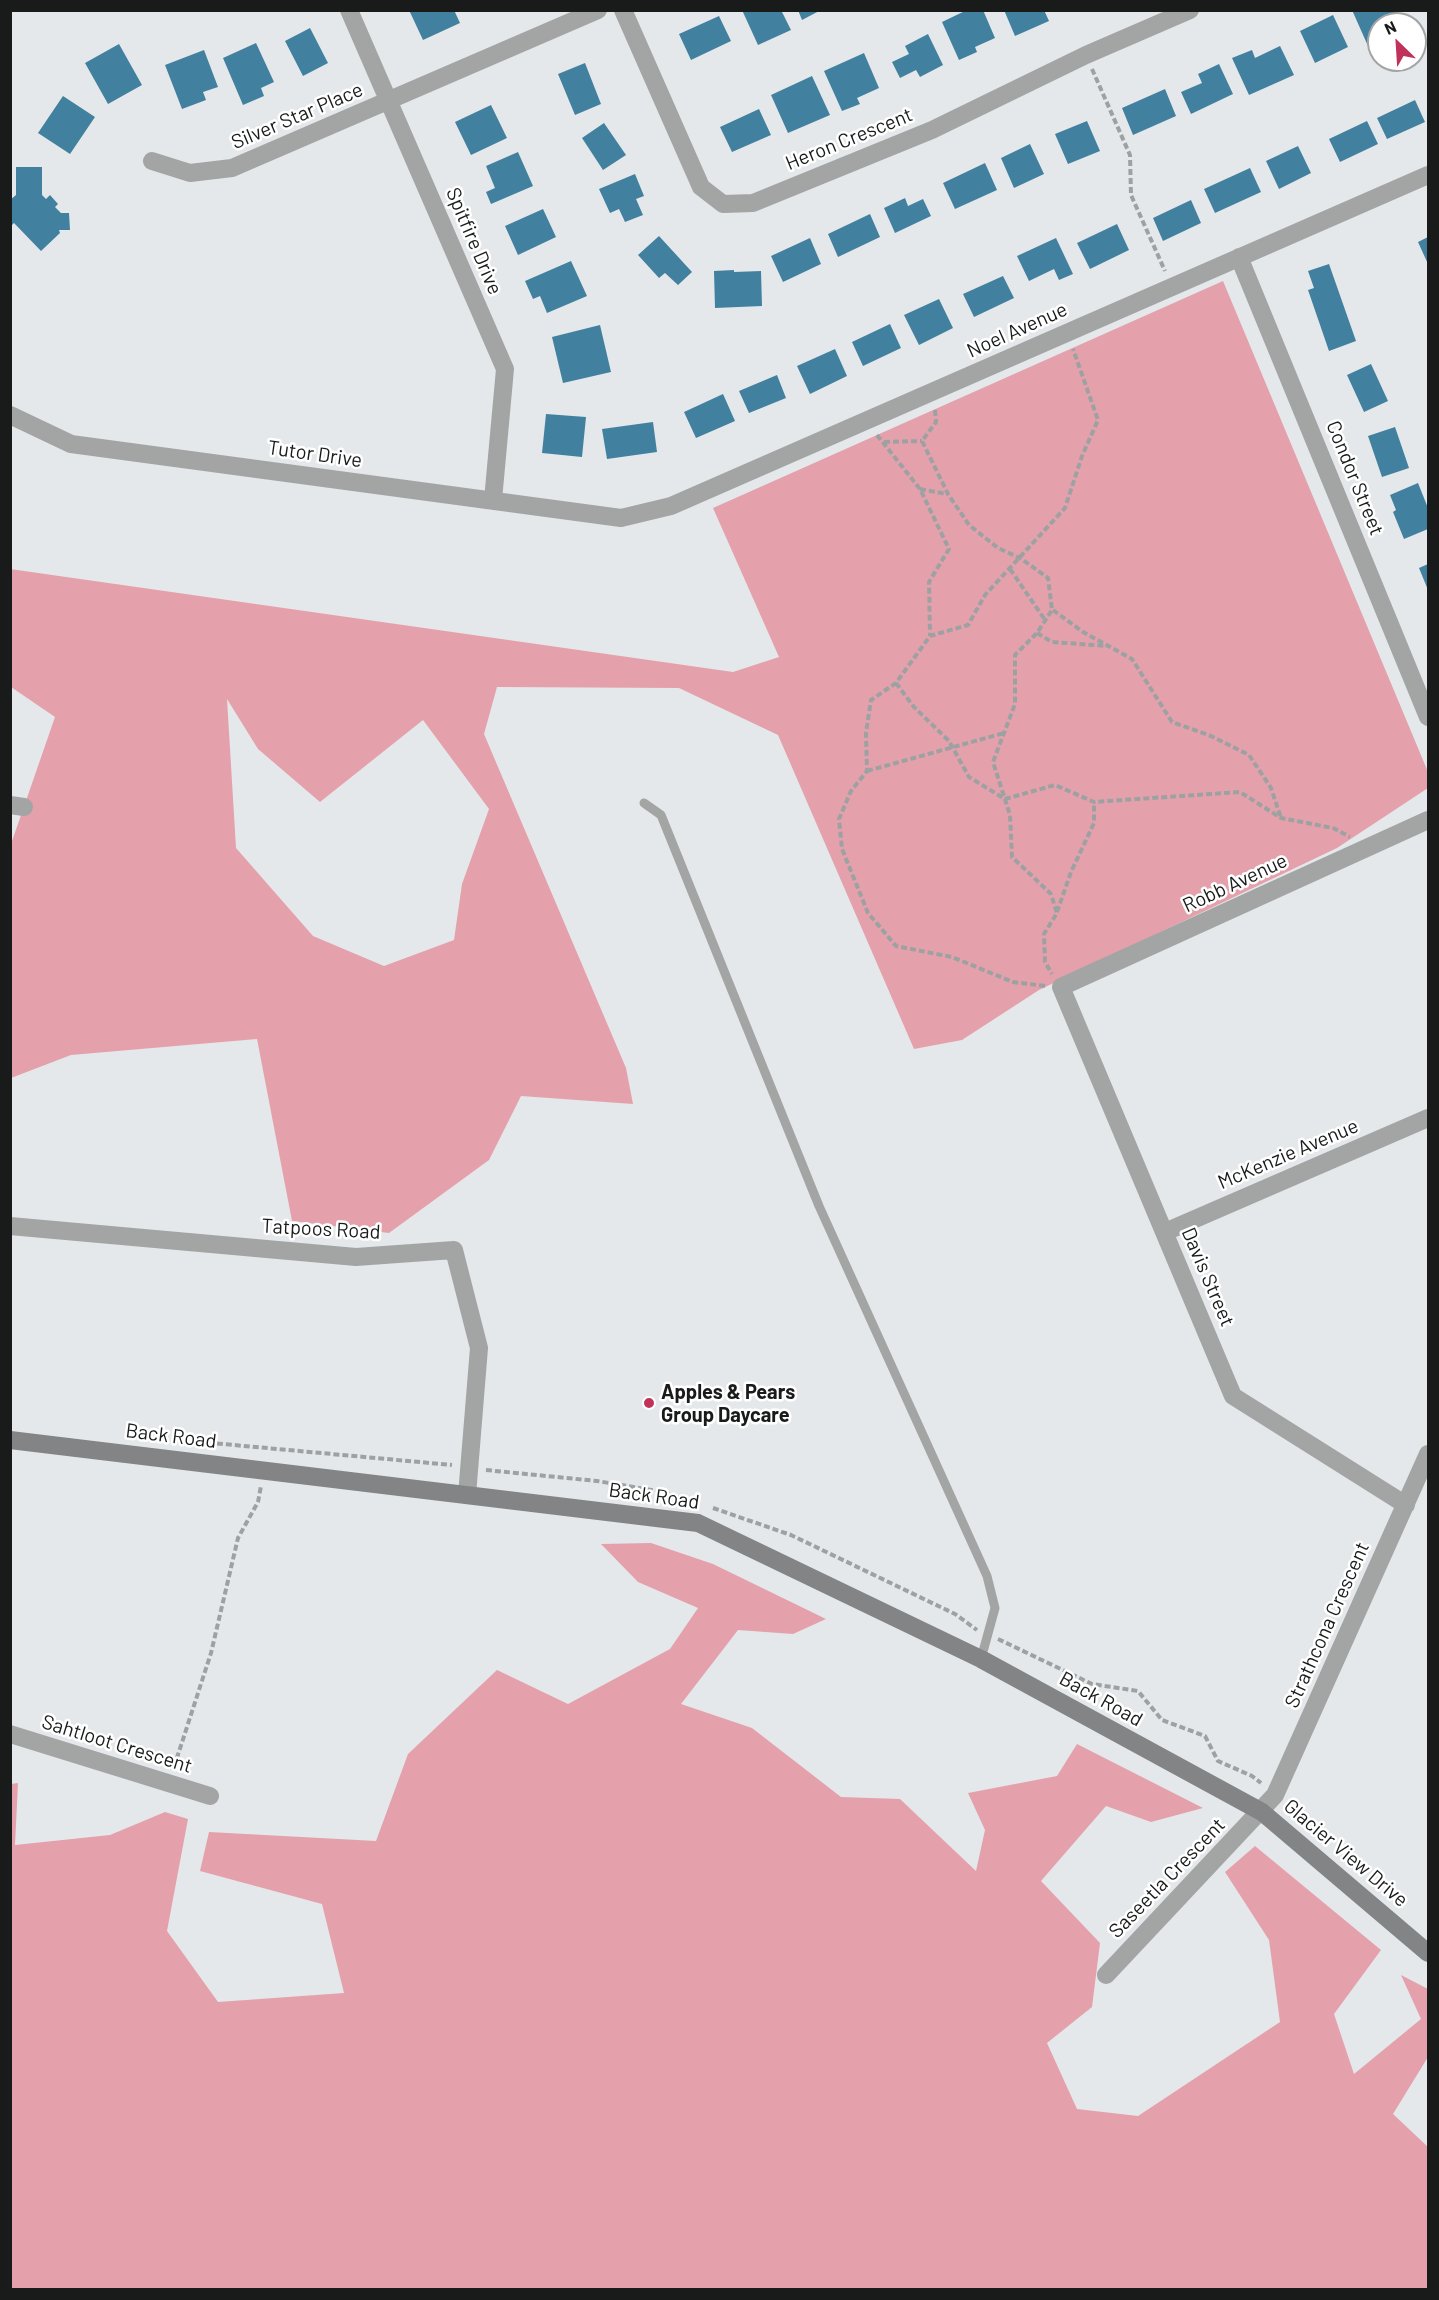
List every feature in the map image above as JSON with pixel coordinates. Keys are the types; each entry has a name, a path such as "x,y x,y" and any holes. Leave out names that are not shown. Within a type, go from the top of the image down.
{"street":[{"name":"Spitfire Drive","path":"349,10 505,369 492,500"},
{"name":"Silver Star Place","path":"152,161 190,173 232,168 598,10"},
{"name":"Heron Crescent","path":"622,10 701,187 723,204 753,203 911,139 1086,55 1190,10"},
{"name":"Noel Avenue","path":"621,518 671,506 1428,175"},
{"name":"Condor Street","path":"1239,257 1428,717"},
{"name":"Tutor Drive","path":"10,415 71,444 621,518"},
{"name":"Robb Avenue","path":"1061,987 1428,820"},
{"name":"Davis Street","path":"1061,987 1233,1396 1406,1505"},
{"name":"McKenzie Avenue","path":"1165,1232 1428,1118"},
{"name":"Tatpoos Road","path":"10,1226 356,1257 454,1250 479,1348 467,1495"},
{"name":"Back Road","path":"10,1440 698,1523 981,1659 1262,1812"},
{"name":"Strathcona Crescent","path":"1262,1812 1275,1795 1428,1454"},
{"name":"Sahtloot Crescent","path":"10,1734 210,1796"},
{"name":"Glacier View Drive","path":"1262,1812 1428,1953"},
{"name":"Saseetla Crescent","path":"1106,1975 1262,1812"}],"lane":[{"path":"644,803 661,815 819,1206 987,1576 995,1608 981,1659"}],"path":[{"path":"1086,55 1130,155 1131,195 1172,287"},
{"path":"930,636 968,625 985,595 1065,508 1082,456 1098,420 1066,333"},
{"path":"922,441 936,422 934,391"},
{"path":"864,422 884,442 920,489 949,549 929,582 930,636 896,683 871,700 866,734 867,771"},
{"path":"884,442 922,441"},
{"path":"922,441 948,494 969,525 998,548 1020,558 1048,578 1052,610 1036,633 1015,655 1015,704 993,762 1010,815 1012,857 1051,894 1057,913"},
{"path":"920,489 948,494"},
{"path":"1010,569 1045,620"},
{"path":"1052,610 1083,632 1132,659 1172,722 1211,736 1249,755 1271,788 1281,818"},
{"path":"1036,633 1052,642 1111,646"},
{"path":"896,683 914,707 949,741 969,777 1005,799 1055,785 1094,802 1240,792 1281,818 1333,828 1370,847"},
{"path":"1004,733 867,771 851,791 839,819 842,849 868,912 896,945 952,957 1013,982 1061,987"},
{"path":"1061,987 1045,962 1044,934 1057,913 1071,872 1094,823 1094,802"},
{"path":"185,1440 438,1463 470,1468"},
{"path":"157,1780 172,1771 192,1715 211,1653 238,1538 258,1502 264,1470"}],"shaded area":[{"path":"1223,281 1428,772 1428,788 1337,848 1039,990 962,1040 914,1049 778,735 679,688 497,687 484,734 626,1068 633,1104 521,1096 489,1160 389,1233 292,1221 257,1039 71,1055 11,1078 11,844 55,717 11,687 10,569 733,672 779,657 713,508","holes":["227,699 258,749 320,802 423,720 489,809 462,884 454,940 384,966 313,936 236,848"]},
{"path":"651,1543 713,1564 826,1619 793,1634 738,1630 681,1704 752,1728 841,1797 900,1799 976,1871 985,1830 968,1793 1057,1776 1077,1744 1203,1808 1151,1822 1106,1806 1041,1881 1100,1943 1092,2007 1047,2043 1077,2109 1138,2116 1280,2022 1269,1940 1225,1872 1255,1846 1381,1950 1334,2014 1354,2074 1421,2019 1401,1975 1428,1989 1428,2057 1393,2114 1428,2147 1428,2289 11,2289 11,1784 18,1783 15,1845 110,1835 165,1812 188,1819 167,1931 218,2002 344,1993 322,1904 200,1871 209,1832 376,1841 408,1754 497,1670 568,1704 670,1649 698,1608 638,1582 601,1544"}],"building":[{"path":"409,10 454,10 460,23 423,40"},
{"path":"742,10 781,10 791,30 758,45"},
{"path":"798,10 821,10 802,20"},
{"path":"967,10 983,10 995,38 975,47 977,52 959,60 942,22"},
{"path":"1004,10 1044,10 1049,21 1015,36"},
{"path":"1352,10 1397,10 1398,12 1367,12 1367,44"},
{"path":"1333,15 1348,47 1315,63 1300,31"},
{"path":"719,16 731,41 691,60 679,34"},
{"path":"310,28 328,63 303,76 285,41"},
{"path":"928,34 943,65 920,77 916,70 900,78 892,62 909,54 905,46"},
{"path":"256,43 274,82 261,88 264,96 243,105 223,58"},
{"path":"119,44 142,85 108,104 85,63"},
{"path":"1280,46 1294,75 1249,95 1232,58 1252,50 1255,58"},
{"path":"204,50 218,87 203,92 206,100 182,109 165,65"},
{"path":"864,53 879,88 857,98 860,104 842,111 824,71"},
{"path":"585,63 601,104 575,115 558,74"},
{"path":"1219,64 1233,94 1191,114 1181,92 1202,83 1198,74"},
{"path":"812,76 830,115 788,133 771,95"},
{"path":"1165,89 1176,116 1133,135 1122,108"},
{"path":"63,96 95,117 70,154 38,133"},
{"path":"1415,100 1425,122 1387,139 1377,118"},
{"path":"491,105 507,138 471,155 455,122"},
{"path":"759,109 771,135 732,152 720,127"},
{"path":"1087,121 1100,151 1068,164 1055,134"},
{"path":"1367,121 1378,144 1340,162 1329,139"},
{"path":"604,123 626,155 603,170 582,138"},
{"path":"1030,144 1044,174 1014,188 1001,158"},
{"path":"1298,146 1311,173 1279,189 1266,161"},
{"path":"518,152 533,186 491,204 486,192 495,188 486,166"},
{"path":"985,163 997,190 955,209 943,183"},
{"path":"16,167 42,167 42,195 46,199 50,195 58,204 55,207 61,213 69,213 70,230 59,230 60,233 41,251 14,223 10,227 10,200 16,195"},
{"path":"1250,168 1261,192 1215,213 1204,189"},
{"path":"635,174 644,196 636,199 643,215 625,222 619,209 610,213 599,189"},
{"path":"905,198 908,206 923,199 931,216 895,233 884,208"},
{"path":"1191,200 1201,223 1163,241 1153,218"},
{"path":"543,209 556,237 518,255 505,226"},
{"path":"870,214 880,237 838,257 828,234"},
{"path":"1117,224 1129,250 1090,269 1077,243"},
{"path":"659,236 692,272 678,285 665,273 659,278 638,255"},
{"path":"1428,237 1428,264 1418,242"},
{"path":"810,238 821,264 783,282 771,256"},
{"path":"1056,238 1073,274 1059,280 1054,269 1029,281 1017,256"},
{"path":"571,261 587,296 547,313 540,296 533,299 525,281"},
{"path":"1329,264 1356,341 1329,351 1308,290 1314,288 1308,271"},
{"path":"734,270 734,272 761,271 762,306 715,308 714,271"},
{"path":"1003,276 1014,298 974,317 963,294"},
{"path":"939,299 953,328 919,345 904,315"},
{"path":"890,324 901,348 863,366 852,342"},
{"path":"600,325 611,372 563,383 552,337"},
{"path":"835,349 847,376 810,394 797,366"},
{"path":"1371,364 1388,401 1364,412 1347,375"},
{"path":"777,375 786,398 749,413 739,391"},
{"path":"723,394 735,421 696,438 684,412"},
{"path":"546,414 586,417 582,457 542,453"},
{"path":"653,422 657,452 607,459 602,429"},
{"path":"1395,427 1409,468 1382,477 1368,436"},
{"path":"1418,483 1428,508 1428,529 1404,539 1393,512 1396,510 1390,495"},
{"path":"1428,564 1428,590 1419,568"}],"place":[{"name":"Apples & Pears Group Daycare","path":"649,1403"}]}
